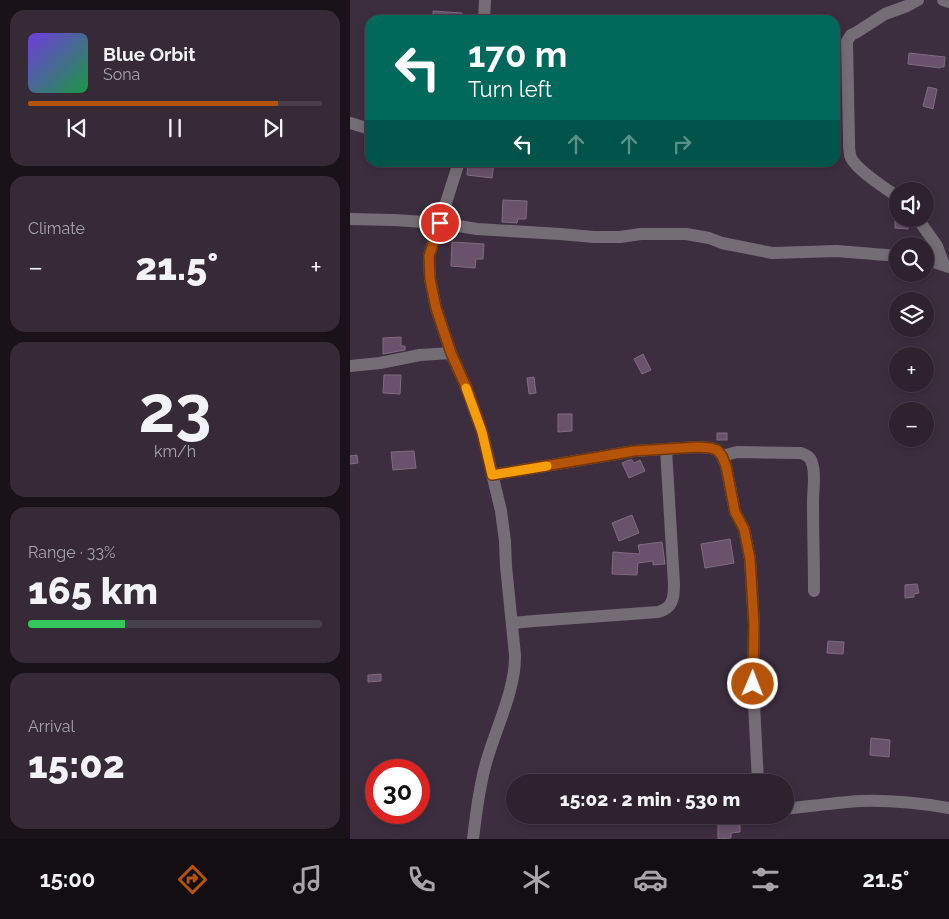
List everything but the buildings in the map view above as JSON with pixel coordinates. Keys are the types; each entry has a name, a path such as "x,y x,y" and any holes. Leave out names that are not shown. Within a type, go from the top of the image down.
{"street":[{"path":"484,15 485,0"},
{"path":"889,190 856,165 851,157 847,41 851,35 885,14 918,0"},
{"path":"943,0 949,2"},
{"path":"350,123 365,128"},
{"path":"457,167 429,256 430,279 436,308 451,353 467,389 482,432 492,475 505,541 515,655 514,673 480,787 473,839"},
{"path":"350,219 440,223 476,229 594,237 686,234 772,253 838,251 889,255"},
{"path":"924,227 937,246 947,266"},
{"path":"934,262 947,266"},
{"path":"350,366 380,363 420,355 451,353"},
{"path":"492,475 634,451 698,447 717,450 726,466 735,512 744,529 750,559 754,625 753,684 758,774"},
{"path":"512,623 658,612 668,608 672,603 674,589 666,449"},
{"path":"722,456 737,452 801,453 808,456 811,460 814,478 814,591"},
{"path":"794,807 860,801 897,802 949,808"}],"slow traffic":[{"path":"466,388 482,432 492,475 547,466"}],"route":[{"path":"440,223 429,256 430,279 436,308 451,353 467,389 482,432 492,475 644,450 711,448 717,450 722,456 726,466 735,512 744,529 750,559 754,625 753,684"}]}
